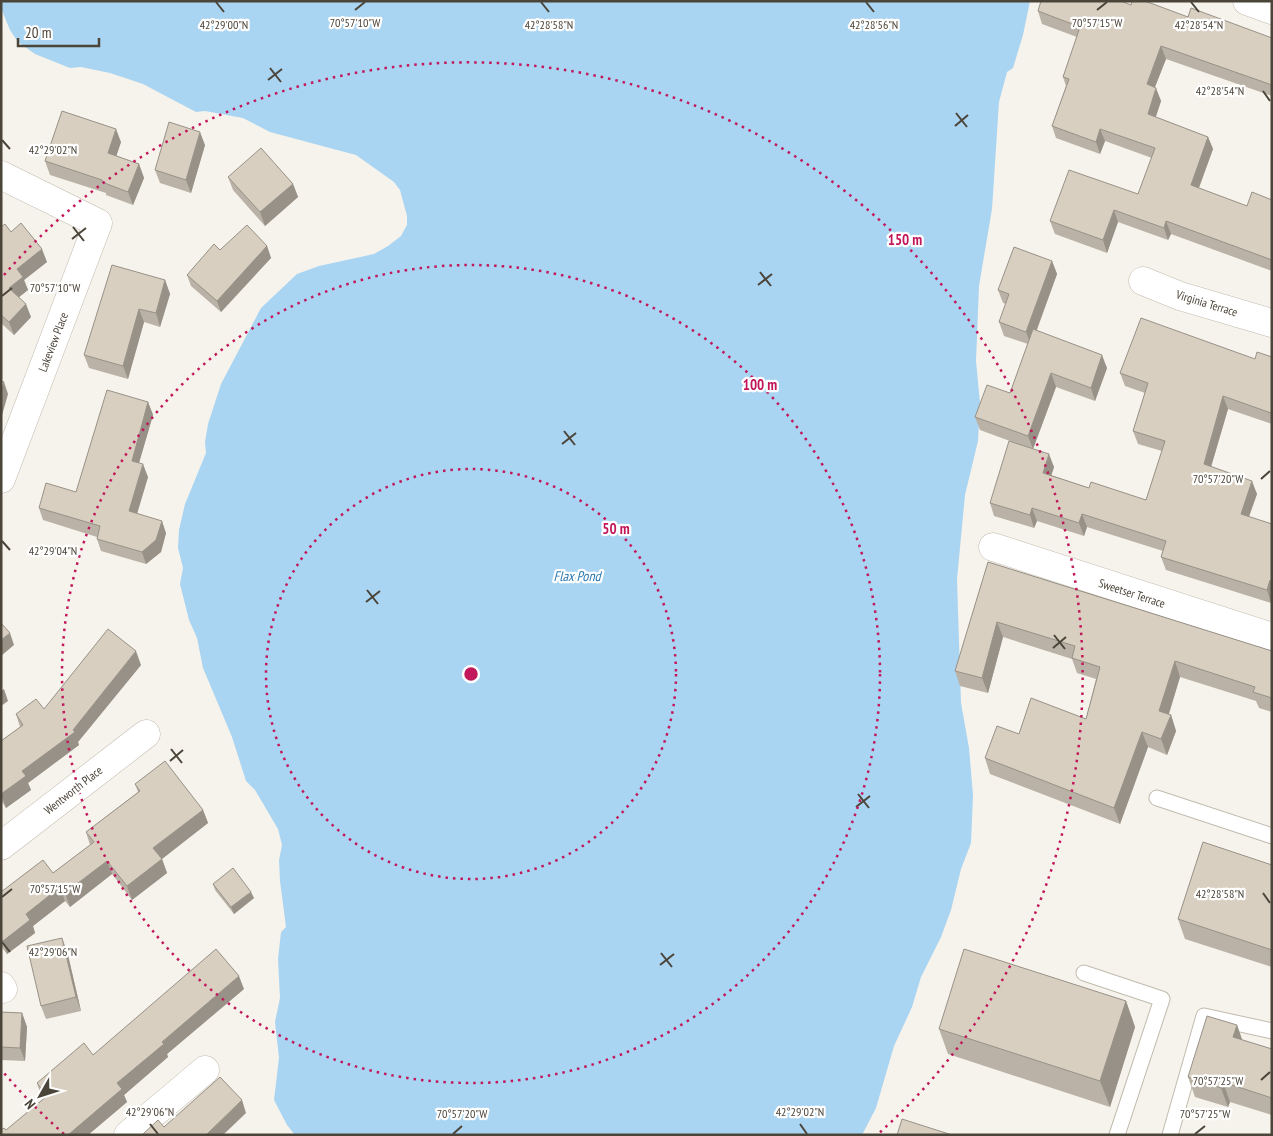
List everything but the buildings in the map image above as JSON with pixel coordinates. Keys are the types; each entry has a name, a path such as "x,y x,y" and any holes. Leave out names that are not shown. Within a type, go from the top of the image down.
{"street":[{"path":"1247,1 1272,10"},
{"name":"Lakeview Place","path":"1,175 98,223 1,480"},
{"name":"Virginia Terrace","path":"1143,281 1180,296 1272,323"},
{"name":"Sweetser Terrace","path":"993,547 1272,637"},
{"name":"Wentworth Place","path":"1,846 146,734"},
{"path":"128,1135 204,1070"}],"lane":[{"path":"1157,798 1272,836"},
{"path":"1084,973 1162,999 1117,1135"},
{"path":"1170,1135 1204,1016 1272,1031"}],"water":[{"name":"Flax Pond","path":"1,1 1030,1 1023,35 1013,68 1007,72 999,102 992,209 979,286 976,361 980,403 978,441 965,495 957,579 961,703 969,748 973,795 971,843 961,869 951,910 941,937 921,977 912,1007 894,1046 876,1108 862,1135 295,1135 287,1125 274,1100 279,1058 275,1022 280,998 278,959 281,932 286,927 280,881 279,860 282,845 278,829 255,790 246,781 232,737 203,668 197,638 189,620 180,584 183,568 178,548 179,530 185,504 206,453 205,442 208,424 221,384 261,308 297,274 319,266 374,254 388,246 401,236 407,225 407,216 400,190 394,182 356,155 270,132 243,118 205,111 196,112 143,84 110,73 81,67 70,68 35,54 18,42 10,30 1,8"}]}
